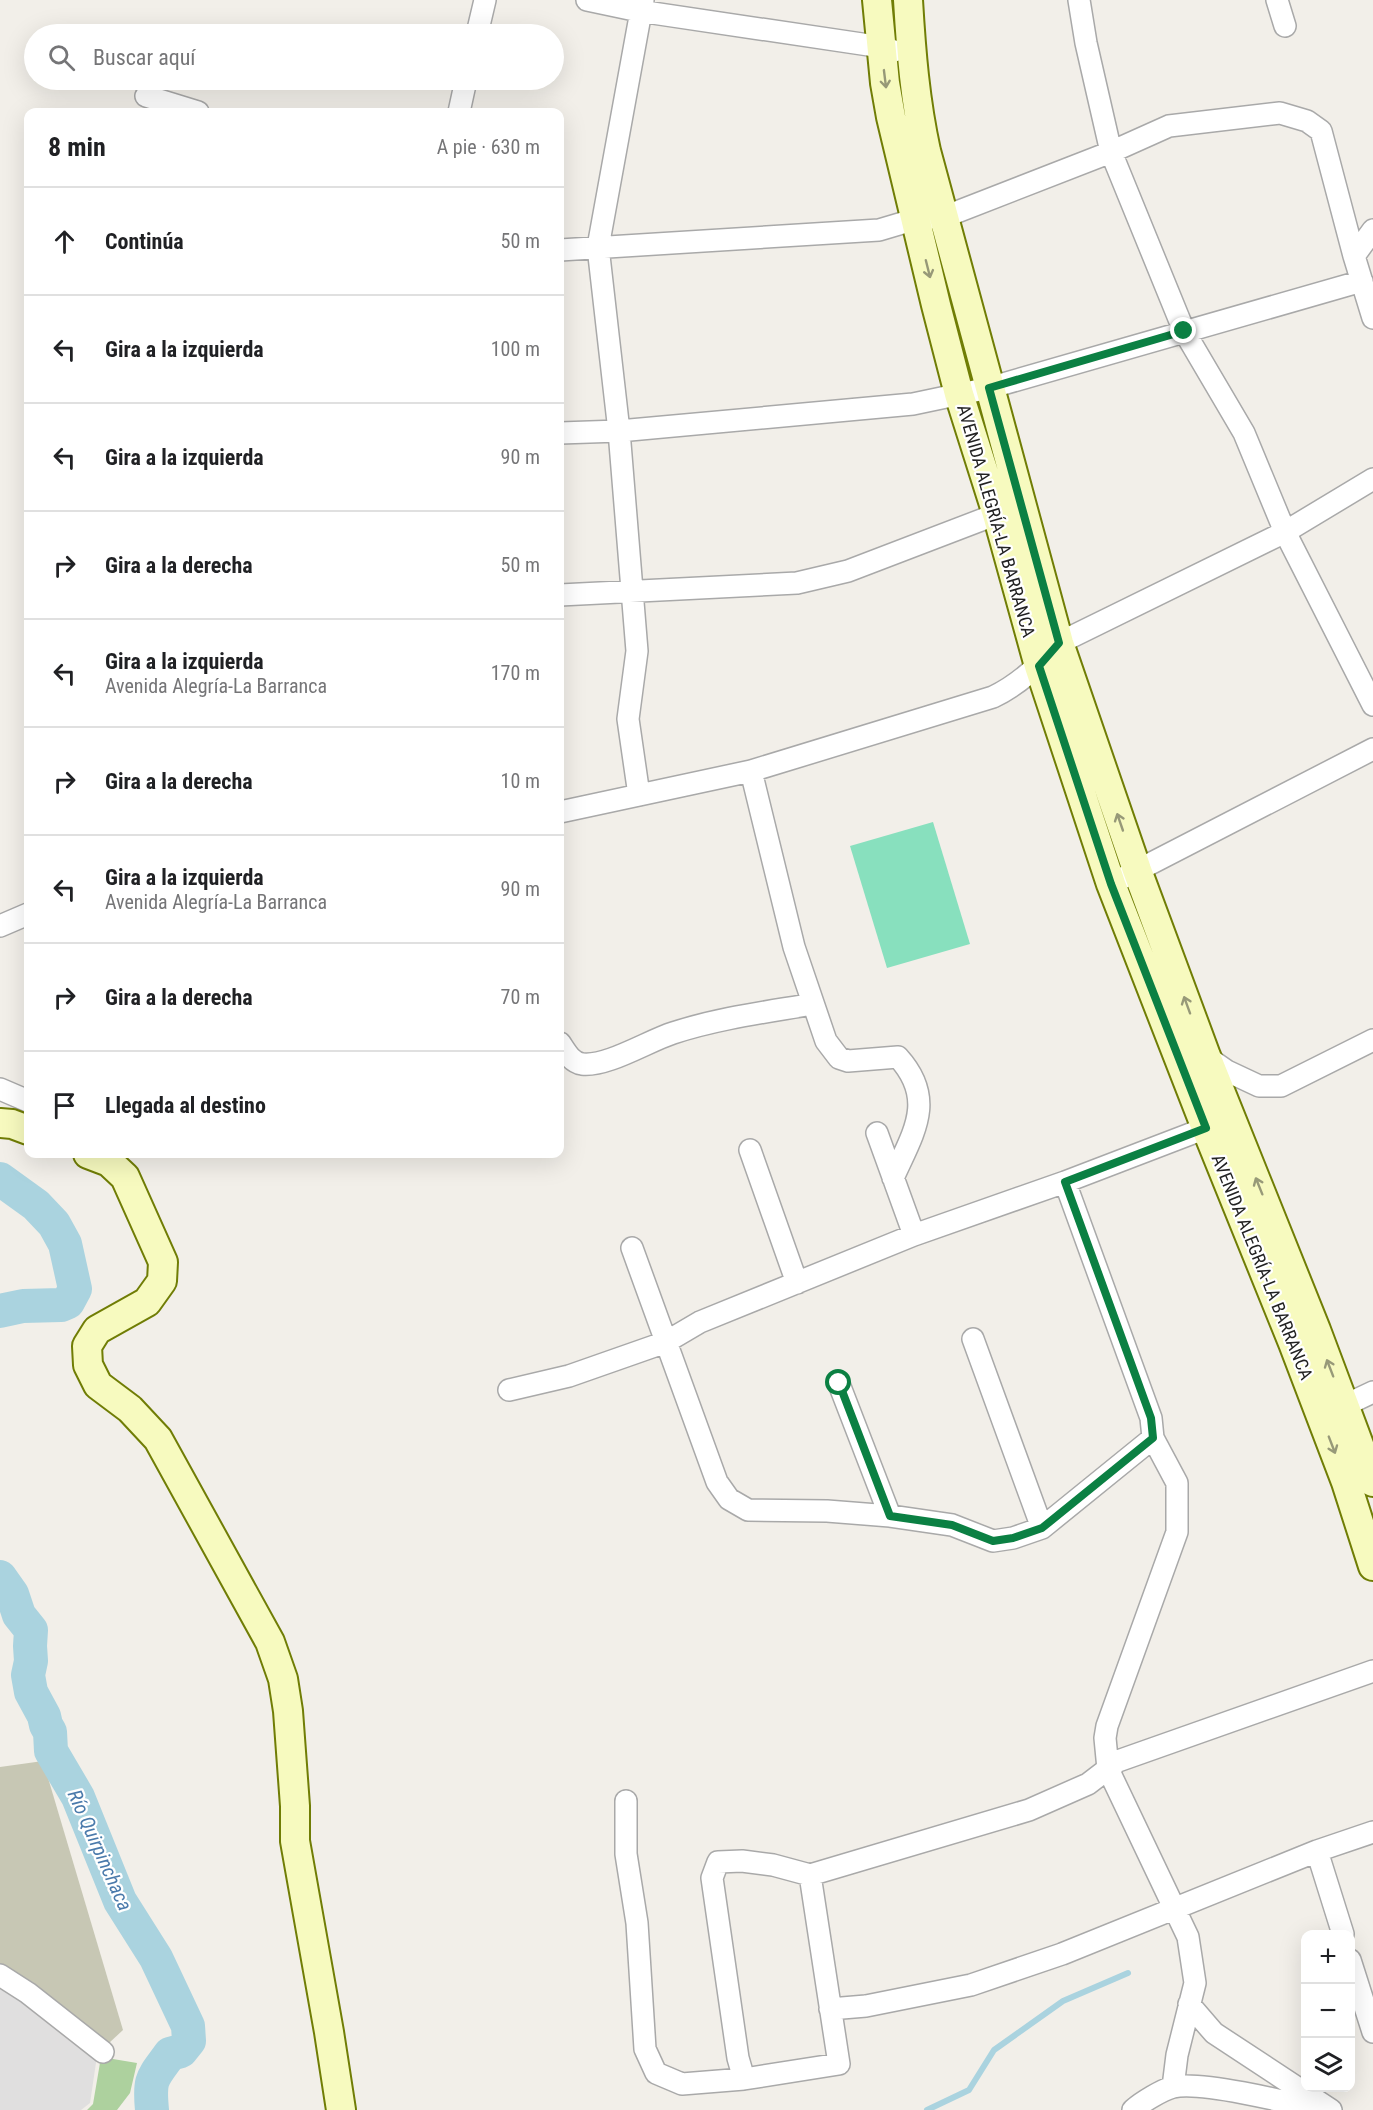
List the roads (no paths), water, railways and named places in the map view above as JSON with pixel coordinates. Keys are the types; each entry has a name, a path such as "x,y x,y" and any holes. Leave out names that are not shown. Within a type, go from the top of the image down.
{"main road":[{"name":"AVENIDA ALEGRÍA-LA BARRANCA","path":"877,0 889,105 959,394 1010,512 1059,643 1137,870 1333,1411 1346,1482 1373,1566"},
{"name":"AVENIDA ALEGRÍA-LA BARRANCA","path":"908,0 919,117 989,388 1039,666 1111,884 1206,1128 1333,1411 1373,1482"},
{"path":"0,1123 24,1128"},
{"path":"101,1158 109,1162 125,1177 163,1262 162,1281 147,1302 97,1330 87,1346 88,1365 98,1385 130,1409 158,1439 270,1642 283,1679 288,1711 295,1806 295,1841 341,2110"}],"street":[{"path":"479,24 485,0"},
{"path":"587,0 641,6 882,47 912,57"},
{"path":"1079,0 1086,43 1112,152 1184,331 1244,433 1284,532 1373,705"},
{"path":"1277,0 1285,26"},
{"path":"639,795 628,719 637,651 619,431 598,247 641,6"},
{"path":"460,108 464,90"},
{"path":"146,96 185,108"},
{"path":"564,250 879,230 916,219 944,217 1112,152 1169,126 1280,113 1307,121 1321,131 1373,318"},
{"path":"1354,256 1373,230"},
{"path":"564,434 913,405 989,388 1362,281"},
{"path":"564,811 751,771 993,698 1039,666 1059,643 1284,532 1373,479"},
{"path":"564,595 796,583 848,571 1010,512"},
{"path":"1111,884 1373,749"},
{"path":"751,771 794,947 826,1041 839,1058 848,1061 898,1057 906,1065 916,1083 920,1109 916,1128 893,1178"},
{"path":"0,926 24,916"},
{"path":"564,1049 571,1059 580,1064 599,1063 672,1033 710,1023 813,1004"},
{"path":"1173,1043 1206,1056 1227,1071 1259,1086 1281,1086 1373,1040"},
{"path":"0,1089 24,1099"},
{"path":"509,1390 569,1376 666,1342 700,1322 914,1235 1065,1182 1206,1128"},
{"path":"877,1133 914,1235"},
{"path":"750,1150 797,1282"},
{"path":"1065,1182 1151,1418 1153,1438 1177,1483 1177,1532 1107,1726 1105,1738 1108,1769 1188,1938 1195,1983 1177,2055 1173,2087"},
{"path":"632,1248 717,1482 729,1499 748,1510 827,1511 890,1516 952,1525 993,1541 1013,1538 1042,1528 1153,1438"},
{"path":"973,1339 1042,1528"},
{"path":"839,1383 890,1516"},
{"path":"1333,1411 1373,1392"},
{"path":"744,2079 738,2058 712,1878 718,1862 742,1861 773,1865 810,1875 1029,1810 1088,1784 1118,1761 1373,1671"},
{"path":"626,1801 626,1854 637,1923 645,2049 656,2073 682,2084 744,2079 838,2064 810,1875"},
{"path":"830,2009 866,2006 971,1985 1062,1954 1317,1851 1373,1832"},
{"path":"1317,1851 1341,1930"},
{"path":"0,1975 28,1993 103,2052"},
{"path":"1355,1976 1373,2032"},
{"path":"1189,2004 1214,2033 1331,2110"},
{"path":"1133,2110 1140,2103 1173,2087 1205,2087 1246,2103 1297,2104 1314,2110"}],"waterway":[{"name":"Río Quirpinchaca","path":"0,1179 36,1205 54,1224 65,1244 75,1289 68,1302 61,1305 23,1306 0,1311"},
{"name":"Río Quirpinchaca","path":"0,1577 12,1594 19,1615 31,1630 31,1661 28,1675 31,1692 50,1732 51,1751 78,1797 120,1901 156,1958 188,2026 189,2041 181,2051 170,2054 153,2079 152,2110"},
{"path":"927,2110 969,2090 994,2050 1063,2001 1128,1973"}]}
